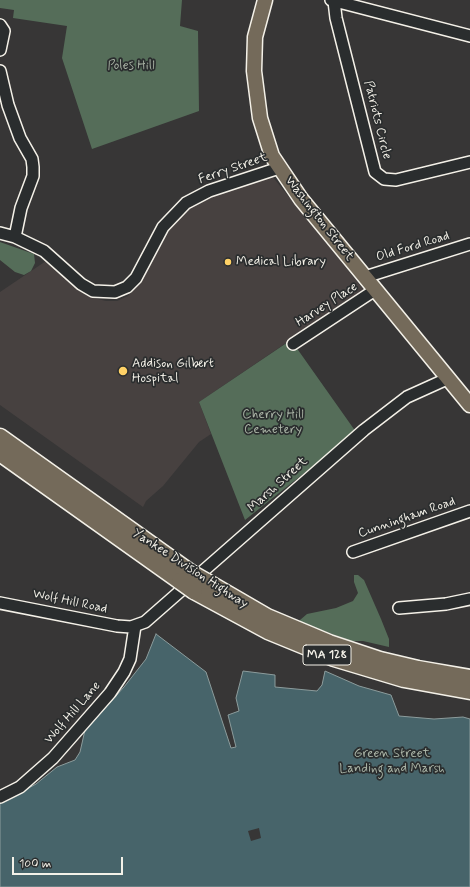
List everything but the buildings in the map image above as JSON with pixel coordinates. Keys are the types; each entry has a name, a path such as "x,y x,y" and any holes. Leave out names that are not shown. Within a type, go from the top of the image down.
{"highway":[{"name":"Yankee Division Highway","path":"0,437 186,577"},
{"name":"Yankee Division Highway","path":"0,453 268,631 334,658 404,679 470,691"},
{"name":"Yankee Division Highway","path":"200,586 267,617 329,643 418,669 470,678"}],"main road":[{"name":"Washington Street","path":"265,0 255,37 254,71 260,118 272,156 301,199 470,405"}],"street":[{"path":"332,0 470,36"},
{"name":"Patriots Circle","path":"332,0 375,172 384,179 396,180 470,162"},
{"path":"0,50 4,36 1,26"},
{"path":"0,72 8,105 20,138 32,159 33,167 33,176 20,214 15,237"},
{"name":"Ferry Street","path":"0,233 15,237 31,244 51,256 81,284 93,292 109,293 121,291 136,278 163,227 186,203 209,191 279,168"},
{"name":"Old Ford Road","path":"365,276 470,244"},
{"name":"Harvey Place","path":"294,344 375,290"},
{"name":"Marsh Street","path":"135,626 149,620 317,469 384,414 416,391 449,378"},
{"name":"Cunningham Road","path":"353,552 470,511"},
{"path":"399,608 446,604 470,599"},
{"name":"Wolf Hill Road","path":"0,603 108,625 122,627 135,626"},
{"name":"Wolf Hill Lane","path":"0,797 29,780 53,758 110,694 124,672 130,659 135,626"}],"shaded area":[{"name":"Addison Gilbert Hospital","path":"272,176 364,290 199,402 211,434 199,442 163,486 146,501 143,507 0,405 0,292 46,261 90,297 106,301 117,301 128,296 142,278 159,242 175,218 189,206 208,195"}],"green space":[{"name":"Poles Hill","path":"0,0 182,0 180,26 198,31 199,111 92,149 62,58 67,26 13,18 14,10 0,8"},
{"path":"0,242 34,254 35,263 31,271 24,275 15,272 0,260"},
{"name":"Cherry Hill Cemetery","path":"291,340 356,432 245,520 199,402"},
{"path":"354,575 358,575 364,580 389,639 389,647 363,641 351,641 300,622 300,620 307,614 336,608 353,601 358,593 354,582"}],"water":[{"path":"156,634 206,672 231,748 236,747 228,715 239,711 236,698 243,671 275,675 275,687 317,691 322,685 325,671 359,686 391,695 399,716 434,719 463,717 470,719 470,887 0,887 0,802 36,784 57,767 75,760 80,752 85,730 124,687 146,659"}],"pier":[{"path":"259,828 261,838 251,841 248,831"}],"place":[{"name":"Medical Library","path":"228,262"},
{"name":"Addison Gilbert Hospital","path":"123,371"}],"park label":[{"name":"Green Street Landing and Marsh","path":"392,762"}]}
